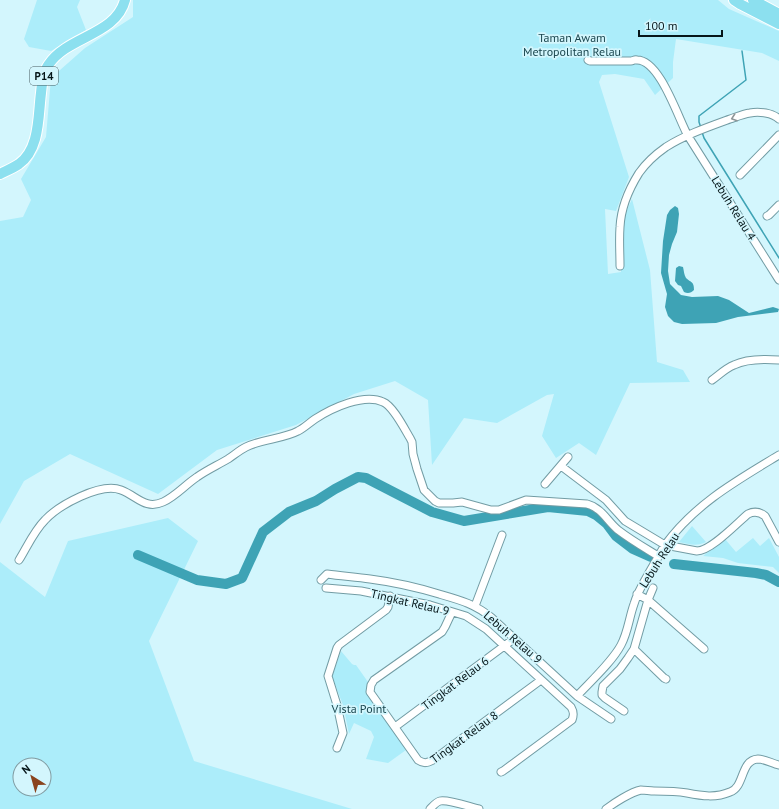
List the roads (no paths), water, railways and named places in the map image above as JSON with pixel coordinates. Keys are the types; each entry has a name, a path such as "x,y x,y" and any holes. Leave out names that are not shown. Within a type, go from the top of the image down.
{"main road":[{"name":"P14","path":"0,174 19,164 26,157 33,144 36,133 42,83 44,74 49,64 59,53 70,45 104,27 110,22 120,12 125,0"},
{"path":"734,0 779,24"},
{"path":"753,0 779,14"}],"street":[{"name":"Lebuh Relau 4","path":"588,60 637,60 644,62 658,74 688,136 779,280"},
{"path":"620,266 620,226 624,206 628,193 648,161 664,148 702,129 750,112 762,112 776,116 779,119"},
{"path":"740,175 779,135"},
{"path":"767,216 779,206"},
{"path":"712,380 729,367 741,362 779,360"},
{"path":"19,560 37,529 46,519 60,508 77,498 94,491 106,488 115,488 122,490 148,504 160,503 175,494 197,477 248,446 298,431 316,418 335,408 359,400 369,399 382,401 392,408 410,438 424,490 435,501 440,503 462,502 490,510 499,510 526,500 587,504 594,506 599,510 627,537 658,556"},
{"name":"Lebuh Relau","path":"577,696 614,657 621,645 627,632 637,594 665,545 688,519 706,502 779,455"},
{"path":"545,484 568,457"},
{"path":"561,466 606,500 625,521 665,545 702,551 715,543 748,514 756,512 765,516 779,542"},
{"path":"475,606 502,535"},
{"name":"Lebuh Relau 9","path":"321,580 327,574 370,579 418,588 475,606 484,611 515,638 577,696 611,720"},
{"name":"Tingkat Relau 9","path":"326,588 362,591 390,596 430,605 466,616 486,629 571,707 574,714 572,720 501,772"},
{"path":"624,711 604,698 602,695 603,686 620,669 634,649 648,600 653,588"},
{"path":"637,594 648,600 704,649"},
{"path":"337,748 343,733 338,705 328,676 337,648 386,610 390,596"},
{"path":"395,728 370,692 371,685 374,680 442,632 452,612"},
{"name":"Tingkat Relau 6","path":"395,728 515,638"},
{"path":"634,649 666,679"},
{"name":"Tingkat Relau 8","path":"395,728 418,760 422,763 427,763 541,680"},
{"path":"606,809 614,802 640,790 671,791 703,796 724,795 733,791 746,766 752,761 760,759 779,765"},
{"path":"430,809 434,804 440,801 447,801 479,809"}],"waterway":[{"path":"701,128 699,116 746,80 742,51"},
{"path":"702,132 704,138 779,258"},
{"path":"138,555 197,580 226,584 242,578 263,532 289,512 316,501 358,477 366,478 432,512 464,521 548,507 588,511 596,515 607,524 616,536 633,549 651,557"},
{"path":"674,564 756,573 766,575 779,582"}],"park label":[{"name":"Taman Awam Metropolitan Relau","path":"572,44"},
{"name":"Vista Point","path":"359,708"}]}
